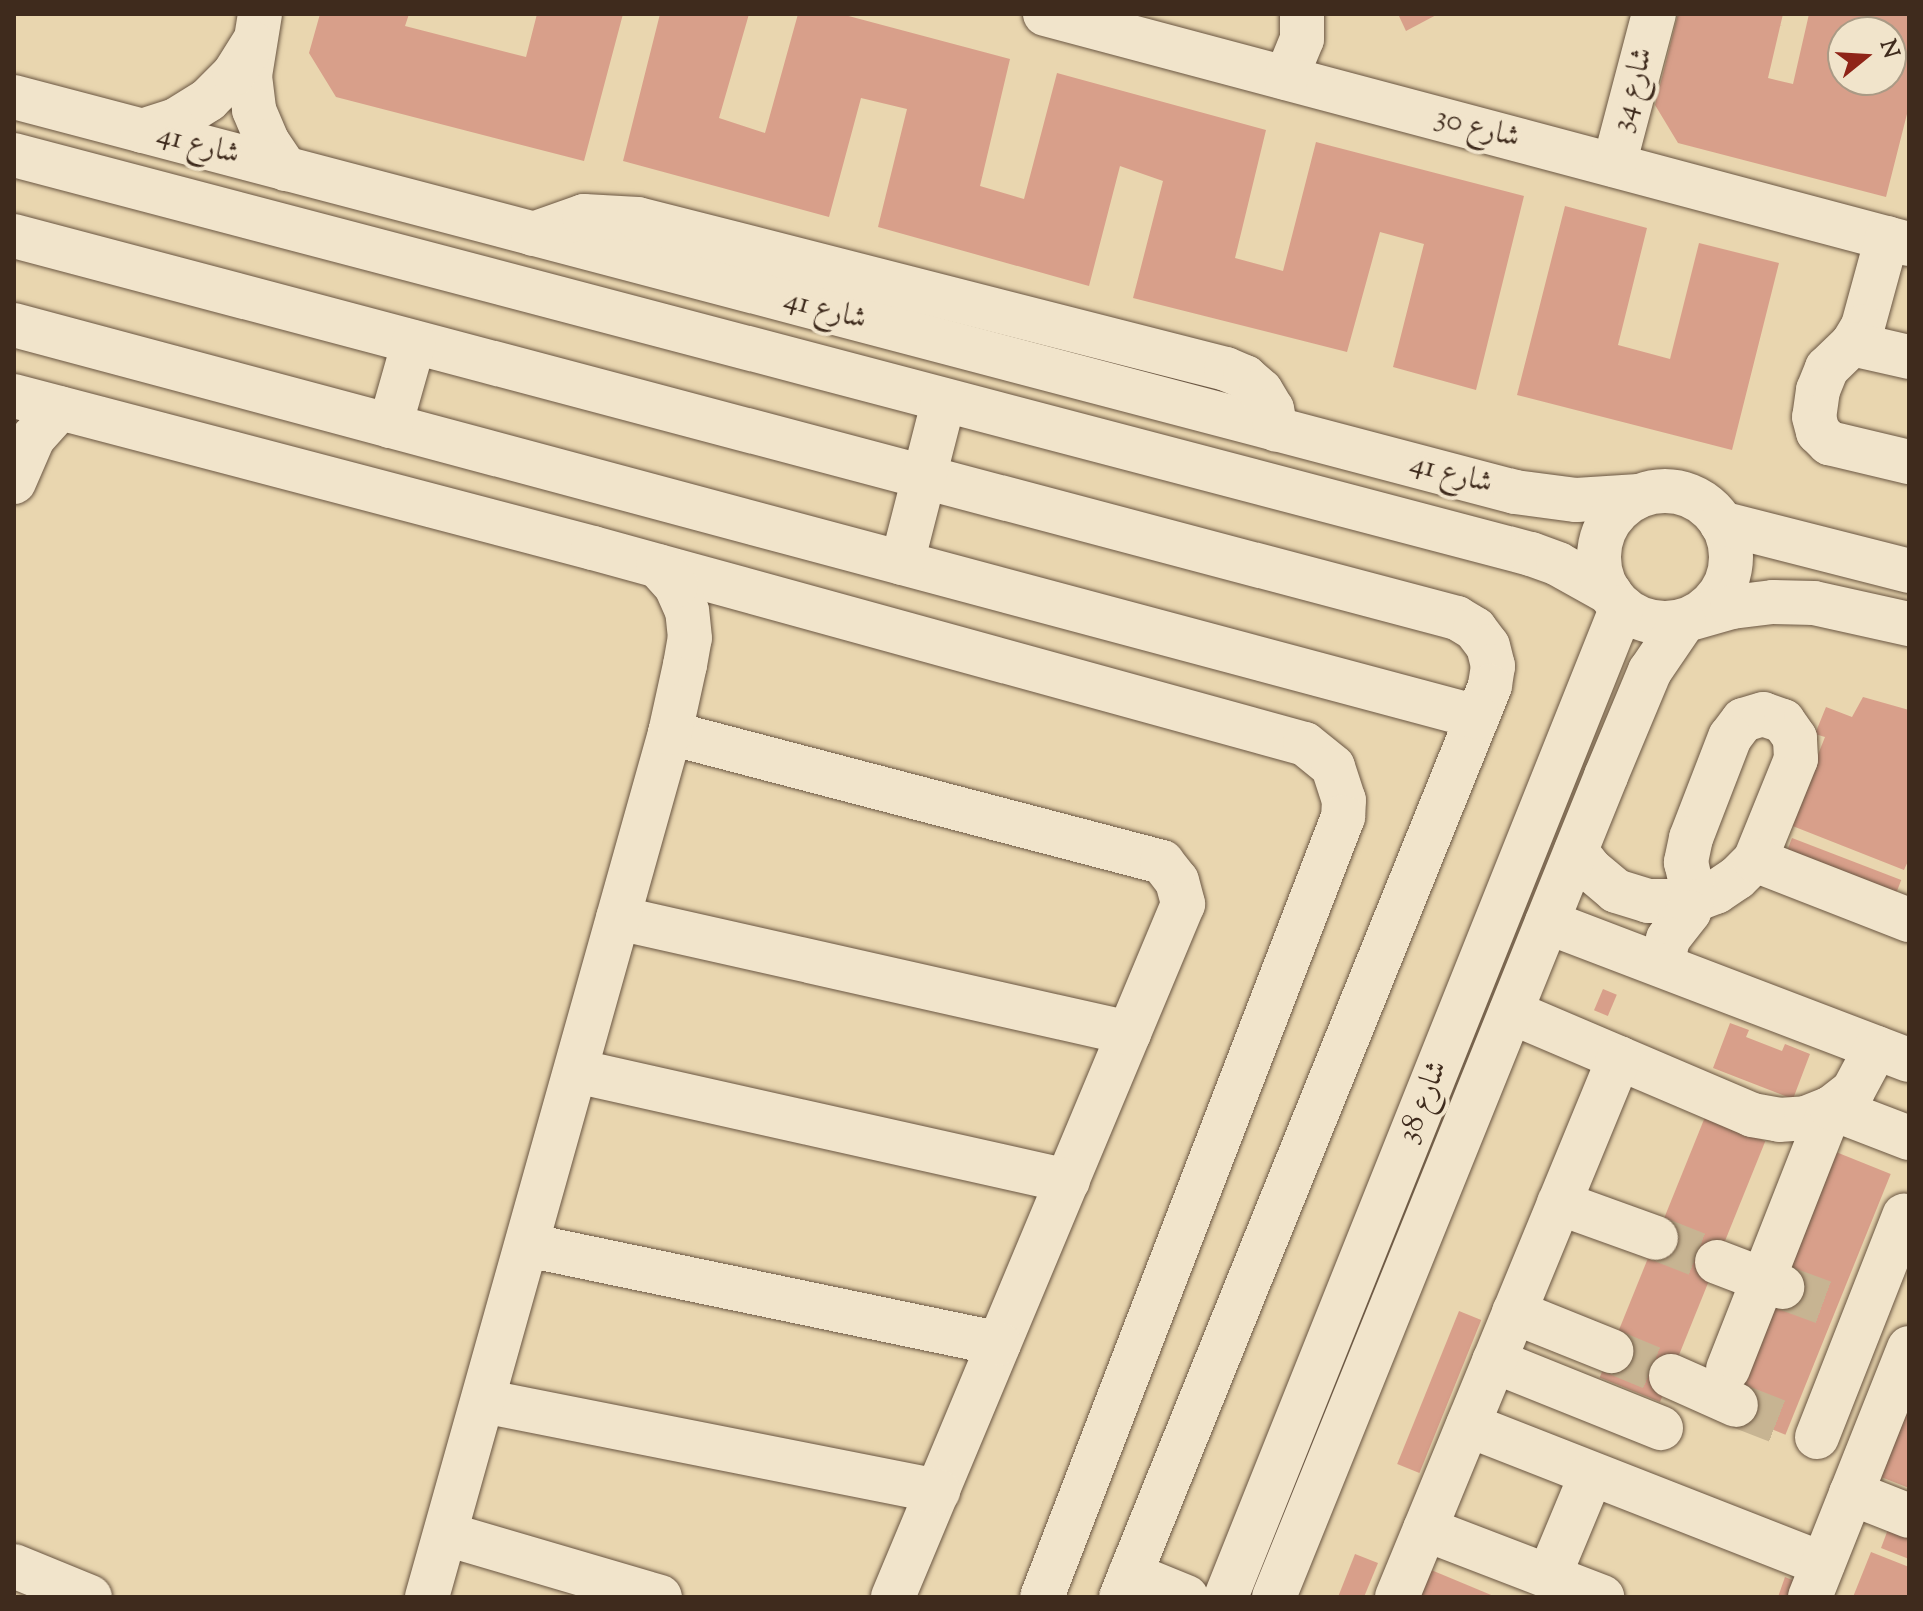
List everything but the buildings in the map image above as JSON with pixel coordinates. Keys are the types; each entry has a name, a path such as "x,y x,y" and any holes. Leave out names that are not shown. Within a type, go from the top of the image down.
{"street":[{"name":"شارع 30","path":"1045,14 1129,25 1286,78 1898,241"},
{"path":"1286,78 1302,39 1302,14"},
{"name":"شارع 34","path":"1614,165 1654,14"},
{"path":"142,131 176,120 208,100 234,74 257,28"},
{"path":"257,28 250,76 254,110 267,141 286,169"},
{"name":"شارع 41","path":"14,97 1545,498 1576,500 1639,496"},
{"name":"شارع 41","path":"14,155 1531,554 1571,570 1616,600"},
{"path":"14,236 1457,618 1475,629 1488,646 1493,666 1490,686 1126,1585 1186,1597"},
{"path":"1898,241 1863,326 1822,379 1814,417 1818,432 1837,446 1909,462"},
{"path":"14,325 1477,717"},
{"path":"390,426 414,342"},
{"path":"1852,344 1909,357"},
{"path":"14,396 582,545 1305,744 1321,754 1341,783 1343,817 1042,1597"},
{"path":"902,563 944,400"},
{"path":"14,482 33,438 60,408"},
{"path":"571,474 582,545"},
{"path":"582,545 602,504 615,486"},
{"path":"1688,619 1715,601 1728,576 1729,540 1709,508 1676,492 1657,491 1639,496 1610,520 1602,538 1602,576 1616,600 1651,622 1688,619 1759,603 1814,603 1909,624"},
{"path":"1721,523 1909,571"},
{"path":"427,1597 670,733 690,638 687,611 676,586 658,566"},
{"name":"شارع 38","path":"1226,1597 1616,600"},
{"name":"شارع 38","path":"1274,1597 1650,671 1688,619"},
{"path":"1576,851 1590,869 1616,891 1648,901 1692,901 1737,878 1755,860 1796,759 1795,738 1783,721 1763,714 1743,720 1730,737 1691,838 1686,862 1692,901 1684,921 1668,939 1662,964"},
{"path":"670,733 1162,862 1177,881 1183,904 893,1597"},
{"path":"1755,860 1909,920"},
{"path":"618,918 1129,1033"},
{"path":"1511,1012 1752,1115 1779,1120 1806,1118 1831,1108 1893,1054 1547,922"},
{"path":"1397,1597 1619,1058"},
{"path":"576,1071 1068,1181"},
{"path":"1831,1108 1909,1138"},
{"path":"1671,1376 1732,1387 1773,1283 1831,1108"},
{"path":"1559,1203 1656,1238"},
{"path":"1904,1216 1852,1312 1805,1432 1909,1516"},
{"path":"527,1245 999,1344"},
{"path":"1717,1262 1773,1283"},
{"path":"1514,1312 1611,1351"},
{"path":"1852,1312 1909,1334"},
{"path":"1468,1425 1591,1475 1817,1581 1909,1348"},
{"path":"1494,1361 1661,1428"},
{"path":"483,1401 938,1491"},
{"path":"1549,1576 1591,1475"},
{"path":"1425,1529 1602,1597"},
{"path":"446,1534 660,1597"},
{"path":"14,1566 90,1597"}],"tunnel":[{"path":"1656,1238 1717,1262"},
{"path":"1782,1287 1839,1308"},
{"path":"1611,1351 1671,1376"},
{"path":"1736,1405 1792,1427"}]}
